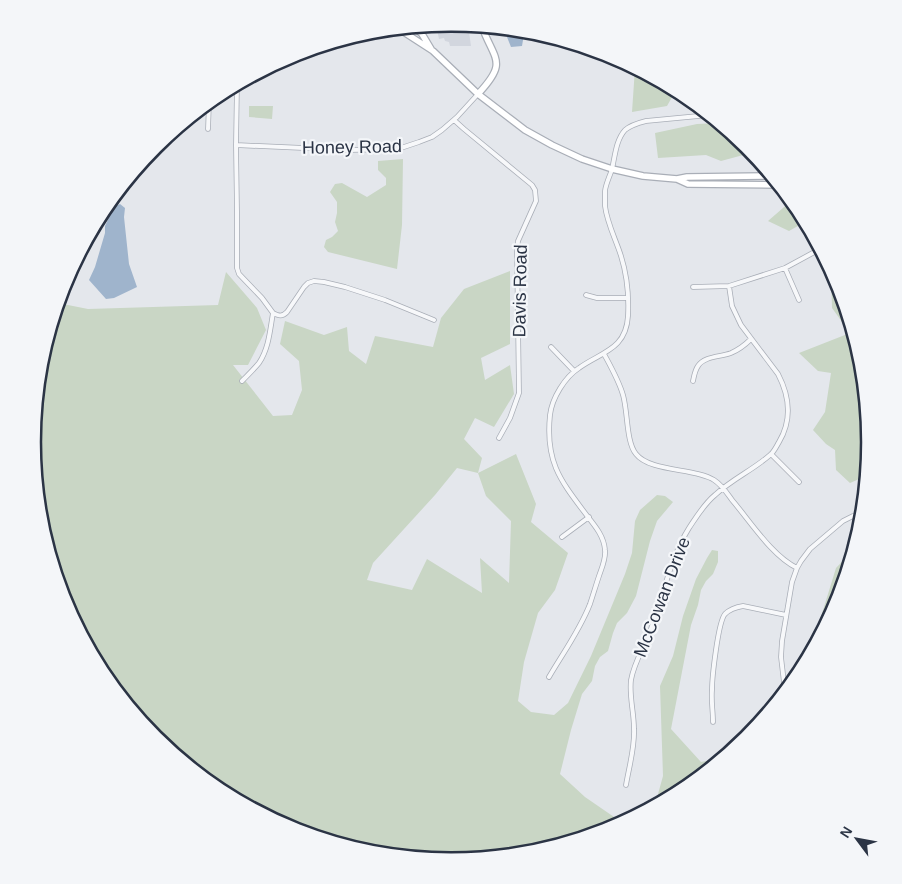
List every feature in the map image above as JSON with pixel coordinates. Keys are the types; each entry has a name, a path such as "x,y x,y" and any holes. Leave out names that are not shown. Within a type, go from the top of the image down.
{"main road":[{"path":"421,33 433,51"},
{"path":"478,94 496,70 494,52 485,34"},
{"path":"409,35 433,51 478,94 512,120 545,142 582,159 612,169 643,176 677,180 688,184 769,185"},
{"path":"677,180 687,176 762,176"}],"street":[{"path":"237,93 236,268 238,274 273,312 280,316 287,312 304,287 314,281 345,287 385,300 434,320"},
{"name":"Honey Road","path":"236,145 348,150 398,149 432,136 454,120 478,94"},
{"path":"207,113 208,129"},
{"path":"549,677 590,605 605,555 601,535 557,473 550,450 549,438 552,409 561,389 581,366 604,354 617,344 622,336 628,317 624,264 610,225 605,190 620,138 631,126 646,121 699,116"},
{"name":"Davis Road","path":"454,120 536,190 536,201 518,241 517,251 519,393 510,418 499,438"},
{"path":"693,287 729,286 785,268 814,252"},
{"path":"785,268 799,300"},
{"name":"McCowan Drive","path":"626,785 634,730 630,690 633,670 650,633 681,543 711,498 771,454 782,438 788,416 788,398 783,383 741,325 732,306 729,286"},
{"path":"586,295 597,298 627,298"},
{"path":"242,381 264,354 273,312"},
{"path":"693,381 696,368 700,363 710,358 732,353 751,340"},
{"path":"551,347 574,372"},
{"path":"604,354 622,391 630,440 636,454 646,462 707,476 716,481 777,554 797,568"},
{"path":"771,454 799,482"},
{"path":"784,680 781,649 792,582 797,568 805,555 817,543 848,518 854,516"},
{"path":"562,537 589,517"},
{"path":"714,722 712,681 720,625 725,614 737,607 743,606 786,615"}],"shaded area":[{"path":"438,32 469,33 471,46 450,46 449,42 445,41 444,38 439,39"}],"green space":[{"path":"634,76 672,97 667,106 632,112"},
{"path":"249,106 273,106 272,119 249,117"},
{"path":"708,123 744,155 721,161 706,155 658,158 655,133"},
{"path":"403,159 402,225 397,269 328,252 324,247 326,240 338,231 335,222 337,202 330,192 335,184 342,183 367,197 386,185 386,178 378,170 378,161"},
{"path":"785,206 799,226 789,231 768,221"},
{"path":"510,271 510,344 481,358 485,380 510,365 514,394 494,427 475,418 464,439 482,458 478,473 516,454 536,504 531,522 568,553 555,590 538,613 524,662 518,701 531,712 554,715 568,703 591,656 625,574 632,553 635,521 640,510 657,495 665,496 673,502 657,521 636,596 627,613 617,623 608,651 600,657 595,666 592,681 582,694 560,774 585,797 614,817 557,838 531,844 478,851 424,851 398,848 371,844 319,830 246,797 181,750 161,732 126,691 96,647 84,623 63,574 55,548 49,522 42,469 42,415 45,389 55,336 65,304 88,309 218,305 226,272 257,308 266,330 248,365 233,365 273,416 292,415 302,390 299,361 280,344 285,321 324,335 347,327 349,351 366,364 375,336 433,347 441,318 464,289","holes":["457,468 478,473 486,496 511,521 509,583 480,558 482,593 427,559 412,590 367,580 373,563"]},
{"path":"832,291 843,323 832,308"},
{"path":"846,334 857,389 861,442 859,479 850,483 836,470 835,450 826,444 813,430 825,412 831,373 818,371 799,353"},
{"path":"712,550 718,551 718,562 713,574 701,590 691,625 671,729 701,762 708,761 657,796 663,776 660,686 673,656 683,616 696,579"},
{"path":"843,560 821,616 836,568"}],"water":[{"path":"507,37 523,39 522,46 511,47"},
{"path":"120,204 125,208 124,217 129,264 137,287 114,298 106,299 89,280 95,267 105,233 105,226 117,205"}]}
